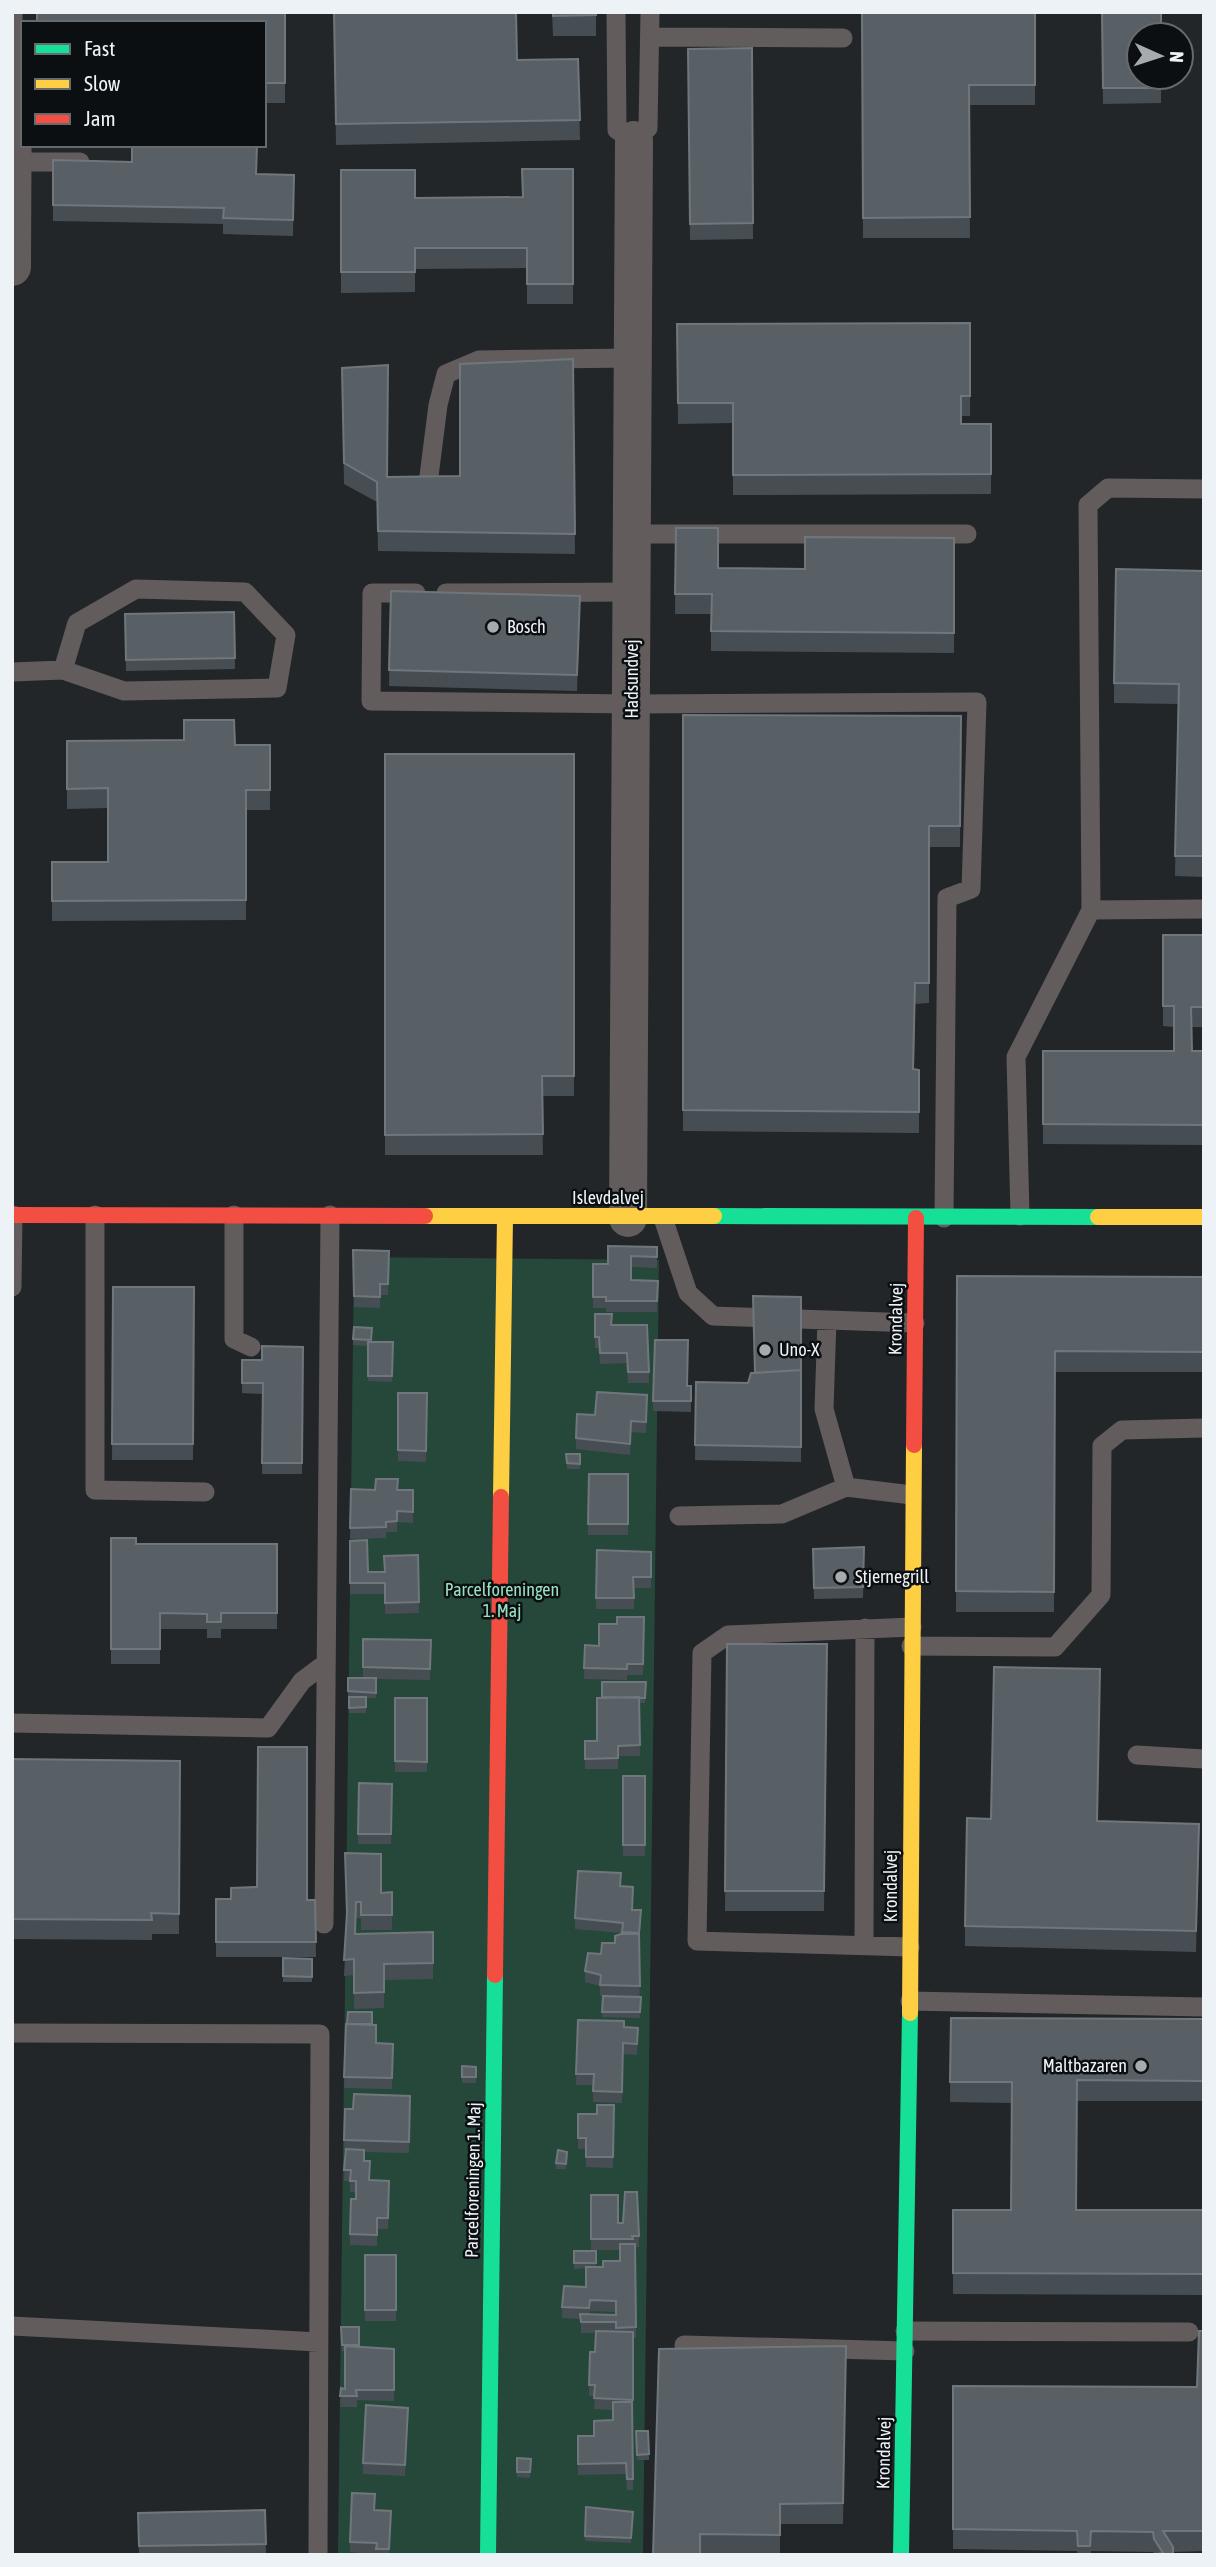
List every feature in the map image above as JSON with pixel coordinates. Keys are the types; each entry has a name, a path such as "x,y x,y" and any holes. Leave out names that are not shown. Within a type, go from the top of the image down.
{"street":[{"path":"12,267 13,43"},
{"name":"Hadsundvej","path":"634,140 631,704 646,1218"},
{"name":"Islevdalvej","path":"13,1215 1204,1217"},
{"name":"Parcelforeningen 1. Maj","path":"488,2555 505,1217"},
{"name":"Krondalvej","path":"901,2555 910,2001 916,1218"}],"lane":[{"path":"13,12 13,43"},
{"path":"616,12 617,130 634,140 648,128 650,12"},
{"path":"650,37 843,38"},
{"path":"13,162 100,162"},
{"path":"429,476 438,405 446,374 479,360 634,358"},
{"path":"1020,1216 1016,1057 1091,910 1088,505 1108,488 1204,489"},
{"path":"632,534 967,534"},
{"path":"12,671 63,670 124,691 277,688 286,635 245,592 135,589 77,623 63,670"},
{"path":"632,592 372,593 371,701 631,704 977,702 971,890 947,898 944,1218"},
{"path":"1091,910 1204,909"},
{"path":"12,1287 13,1215"},
{"path":"95,1215 95,1490 205,1492"},
{"path":"234,1215 234,1339 251,1347"},
{"path":"324,1924 330,1215"},
{"path":"646,1218 688,1293 713,1316 915,1323"},
{"path":"827,1320 824,1409 846,1487"},
{"path":"910,1947 697,1941 702,1653 728,1635 865,1628 911,1637 1055,1647 1101,1595 1102,1446 1122,1430 1204,1428"},
{"path":"679,1516 782,1514 846,1487 912,1495"},
{"path":"864,1945 865,1628"},
{"path":"12,1723 268,1728 302,1681 326,1663"},
{"path":"1137,1755 1204,1759"},
{"path":"910,2001 1204,2007"},
{"path":"12,2033 320,2034 318,2555"},
{"path":"12,2326 319,2342"},
{"path":"684,2345 1189,2332"}],"green space":[{"name":"Parcelforeningen 1. Maj","path":"354,1257 659,1260 643,2555 338,2555"}],"building":[{"path":"37,12 285,12 285,83 266,83 266,21 37,21"},
{"path":"334,12 516,12 517,60 578,59 580,120 336,124"},
{"path":"553,12 596,12 596,15 553,16"},
{"path":"862,12 1035,12 1035,85 969,85 970,217 863,218"},
{"path":"1102,12 1161,12 1161,21 1125,21 1125,88 1103,88"},
{"path":"752,48 753,223 690,224 688,49"},
{"path":"132,147 257,147 256,174 294,175 293,220 223,218 224,208 53,205 53,160 132,162"},
{"path":"522,169 573,169 573,284 527,284 527,248 415,248 415,272 341,272 341,170 415,170 415,198 523,197"},
{"path":"970,323 970,396 961,396 961,424 991,424 991,474 733,475 733,403 678,403 677,324"},
{"path":"573,359 575,534 378,531 377,482 344,463 342,368 388,365 387,477 460,476 460,364"},
{"path":"676,528 718,528 718,568 805,569 805,537 954,538 954,633 711,631 712,594 675,594"},
{"path":"1116,569 1204,571 1204,856 1175,856 1179,684 1114,683"},
{"path":"391,591 580,596 577,675 389,670"},
{"path":"234,612 235,658 126,660 125,614"},
{"path":"683,715 961,716 960,826 929,826 929,983 915,983 913,1069 919,1070 919,1112 683,1110"},
{"path":"184,720 234,720 235,745 270,745 270,790 246,790 246,900 52,901 52,862 108,862 108,788 67,789 67,741 184,740"},
{"path":"385,754 574,754 574,1076 542,1076 543,1134 385,1135"},
{"path":"1163,935 1204,935 1204,1007 1191,1007 1192,1051 1204,1051 1204,1125 1043,1124 1043,1051 1174,1051 1174,1006 1163,1006"},
{"path":"608,1246 657,1247 657,1257 631,1256 631,1280 658,1281 657,1301 606,1301 606,1297 593,1297 593,1264 608,1264"},
{"path":"353,1250 389,1251 388,1284 380,1284 380,1297 354,1296"},
{"path":"957,1276 1204,1277 1204,1352 1055,1351 1054,1592 956,1591"},
{"path":"113,1287 194,1287 193,1444 112,1444"},
{"path":"753,1296 801,1297 801,1370 755,1373"},
{"path":"595,1314 612,1314 611,1325 647,1325 649,1372 628,1372 627,1353 600,1353 599,1337 595,1337"},
{"path":"354,1327 372,1328 371,1340 353,1339"},
{"path":"655,1340 688,1340 687,1386 691,1386 691,1401 653,1401"},
{"path":"368,1342 393,1342 392,1376 368,1376"},
{"path":"262,1346 303,1347 302,1463 262,1463 263,1383 242,1383 242,1360 262,1360"},
{"path":"801,1370 801,1447 695,1445 696,1382 748,1383 751,1373"},
{"path":"597,1392 647,1395 646,1422 631,1421 630,1444 576,1438 577,1414 595,1415"},
{"path":"398,1393 427,1393 426,1451 398,1450"},
{"path":"566,1454 580,1454 580,1464 567,1463"},
{"path":"589,1474 628,1474 628,1524 588,1524"},
{"path":"376,1479 398,1479 397,1490 413,1490 413,1512 397,1511 397,1521 386,1522 386,1527 350,1528 351,1489 375,1490"},
{"path":"111,1538 136,1538 136,1544 277,1544 277,1613 221,1613 221,1622 207,1622 207,1614 160,1613 160,1649 111,1649"},
{"path":"367,1540 368,1572 385,1572 384,1556 418,1555 419,1602 385,1603 385,1583 350,1583 350,1541"},
{"path":"864,1547 863,1587 814,1588 813,1549"},
{"path":"597,1550 651,1552 651,1577 633,1577 634,1598 596,1598"},
{"path":"617,1617 644,1617 643,1664 627,1664 627,1669 584,1668 585,1645 599,1646 599,1624 617,1624"},
{"path":"363,1639 431,1640 430,1669 363,1667"},
{"path":"727,1644 827,1644 824,1891 725,1891"},
{"path":"994,1667 1100,1669 1097,1821 1199,1824 1196,1931 965,1926 967,1818 991,1819"},
{"path":"348,1678 376,1678 376,1693 348,1691"},
{"path":"602,1682 646,1682 645,1698 602,1697"},
{"path":"349,1697 366,1697 366,1707 349,1708"},
{"path":"639,1697 640,1745 618,1746 618,1758 585,1759 585,1741 597,1741 597,1698"},
{"path":"395,1698 427,1698 427,1762 395,1761"},
{"path":"258,1747 307,1747 307,1900 315,1900 316,1942 216,1942 216,1899 231,1899 231,1888 257,1887"},
{"path":"12,1759 180,1761 179,1914 151,1913 152,1920 12,1919"},
{"path":"623,1776 645,1776 645,1845 623,1845"},
{"path":"359,1783 392,1784 391,1834 358,1834"},
{"path":"345,1853 381,1854 381,1893 392,1892 392,1915 361,1915 361,1902 356,1902 355,1934 433,1932 433,1963 384,1964 384,1992 354,1993 354,1959 344,1960 347,1913"},
{"path":"578,1871 621,1873 620,1886 633,1887 632,1910 641,1910 639,1933 622,1932 623,1923 575,1918"},
{"path":"639,1934 640,1986 600,1985 601,1975 585,1971 588,1953 601,1954 602,1943 615,1943 615,1936"},
{"path":"283,1958 312,1959 312,1977 283,1976"},
{"path":"603,1996 641,1997 640,2012 602,2012"},
{"path":"348,2012 372,2012 372,2024 347,2024"},
{"path":"951,2018 1204,2019 1204,2081 1077,2080 1076,2210 1203,2210 1203,2274 953,2273 953,2210 1011,2210 1012,2082 950,2082"},
{"path":"578,2020 624,2021 624,2027 638,2028 637,2044 623,2043 622,2092 593,2091 594,2074 576,2074"},
{"path":"346,2024 376,2025 376,2043 393,2044 392,2078 344,2077"},
{"path":"462,2066 476,2067 476,2077 462,2077"},
{"path":"354,2094 410,2096 409,2142 344,2140 345,2109 353,2109"},
{"path":"597,2105 614,2105 613,2157 586,2157 586,2138 578,2138 578,2114 597,2114"},
{"path":"346,2149 364,2150 364,2161 370,2161 369,2180 389,2181 388,2218 377,2218 377,2235 350,2234 351,2199 356,2199 356,2181 350,2181 351,2170 344,2170"},
{"path":"558,2150 567,2152 566,2164 556,2163"},
{"path":"625,2192 637,2192 639,2236 632,2236 633,2239 591,2239 591,2195 618,2195 618,2223 623,2223"},
{"path":"620,2244 635,2244 636,2327 616,2328 616,2322 581,2322 580,2314 616,2315 616,2301 590,2300 589,2308 562,2307 564,2286 586,2287 586,2267 603,2267 603,2261 620,2261"},
{"path":"574,2251 596,2251 596,2263 574,2263"},
{"path":"365,2255 396,2255 396,2310 365,2310"},
{"path":"341,2327 359,2327 359,2345 342,2345"},
{"path":"596,2331 633,2332 633,2400 594,2398 595,2385 589,2385 590,2352 595,2352"},
{"path":"1199,2331 1204,2331 1204,2531 1163,2531 1173,2547 1173,2555 1152,2555 1163,2553 1154,2539 1153,2532 1091,2531 1090,2546 1078,2546 1077,2531 953,2529 953,2386 1197,2387"},
{"path":"345,2346 394,2349 394,2390 356,2390 357,2396 340,2396 341,2388 345,2389"},
{"path":"846,2346 843,2503 780,2504 780,2535 700,2534 700,2555 653,2555 659,2349"},
{"path":"613,2402 632,2402 633,2479 627,2479 626,2463 578,2464 578,2436 594,2436 594,2421 613,2420"},
{"path":"366,2405 408,2408 405,2465 363,2463"},
{"path":"636,2431 648,2431 649,2454 637,2455"},
{"path":"517,2458 531,2459 530,2472 517,2472"},
{"path":"352,2493 375,2494 374,2510 391,2511 389,2549 376,2549 377,2543 350,2542"},
{"path":"586,2507 633,2512 631,2538 585,2536"},
{"path":"265,2510 266,2544 139,2546 138,2513"}],"traffic: fast":[{"path":"714,1216 1098,1217"},
{"path":"488,2555 495,1975"},
{"path":"901,2555 910,2013"}],"traffic: slow":[{"path":"425,1216 714,1216"},
{"path":"501,1497 505,1217"},
{"path":"1098,1217 1204,1217"},
{"path":"910,2013 914,1445"}],"traffic: jam":[{"path":"12,1215 425,1216"},
{"path":"914,1445 916,1218"},
{"path":"495,1975 501,1497"}],"place":[{"name":"Bosch","path":"493,627"},
{"name":"Uno-X","path":"765,1350"},
{"name":"Stjernegrill","path":"841,1577"},
{"name":"Maltbazaren","path":"1141,2066"}]}
